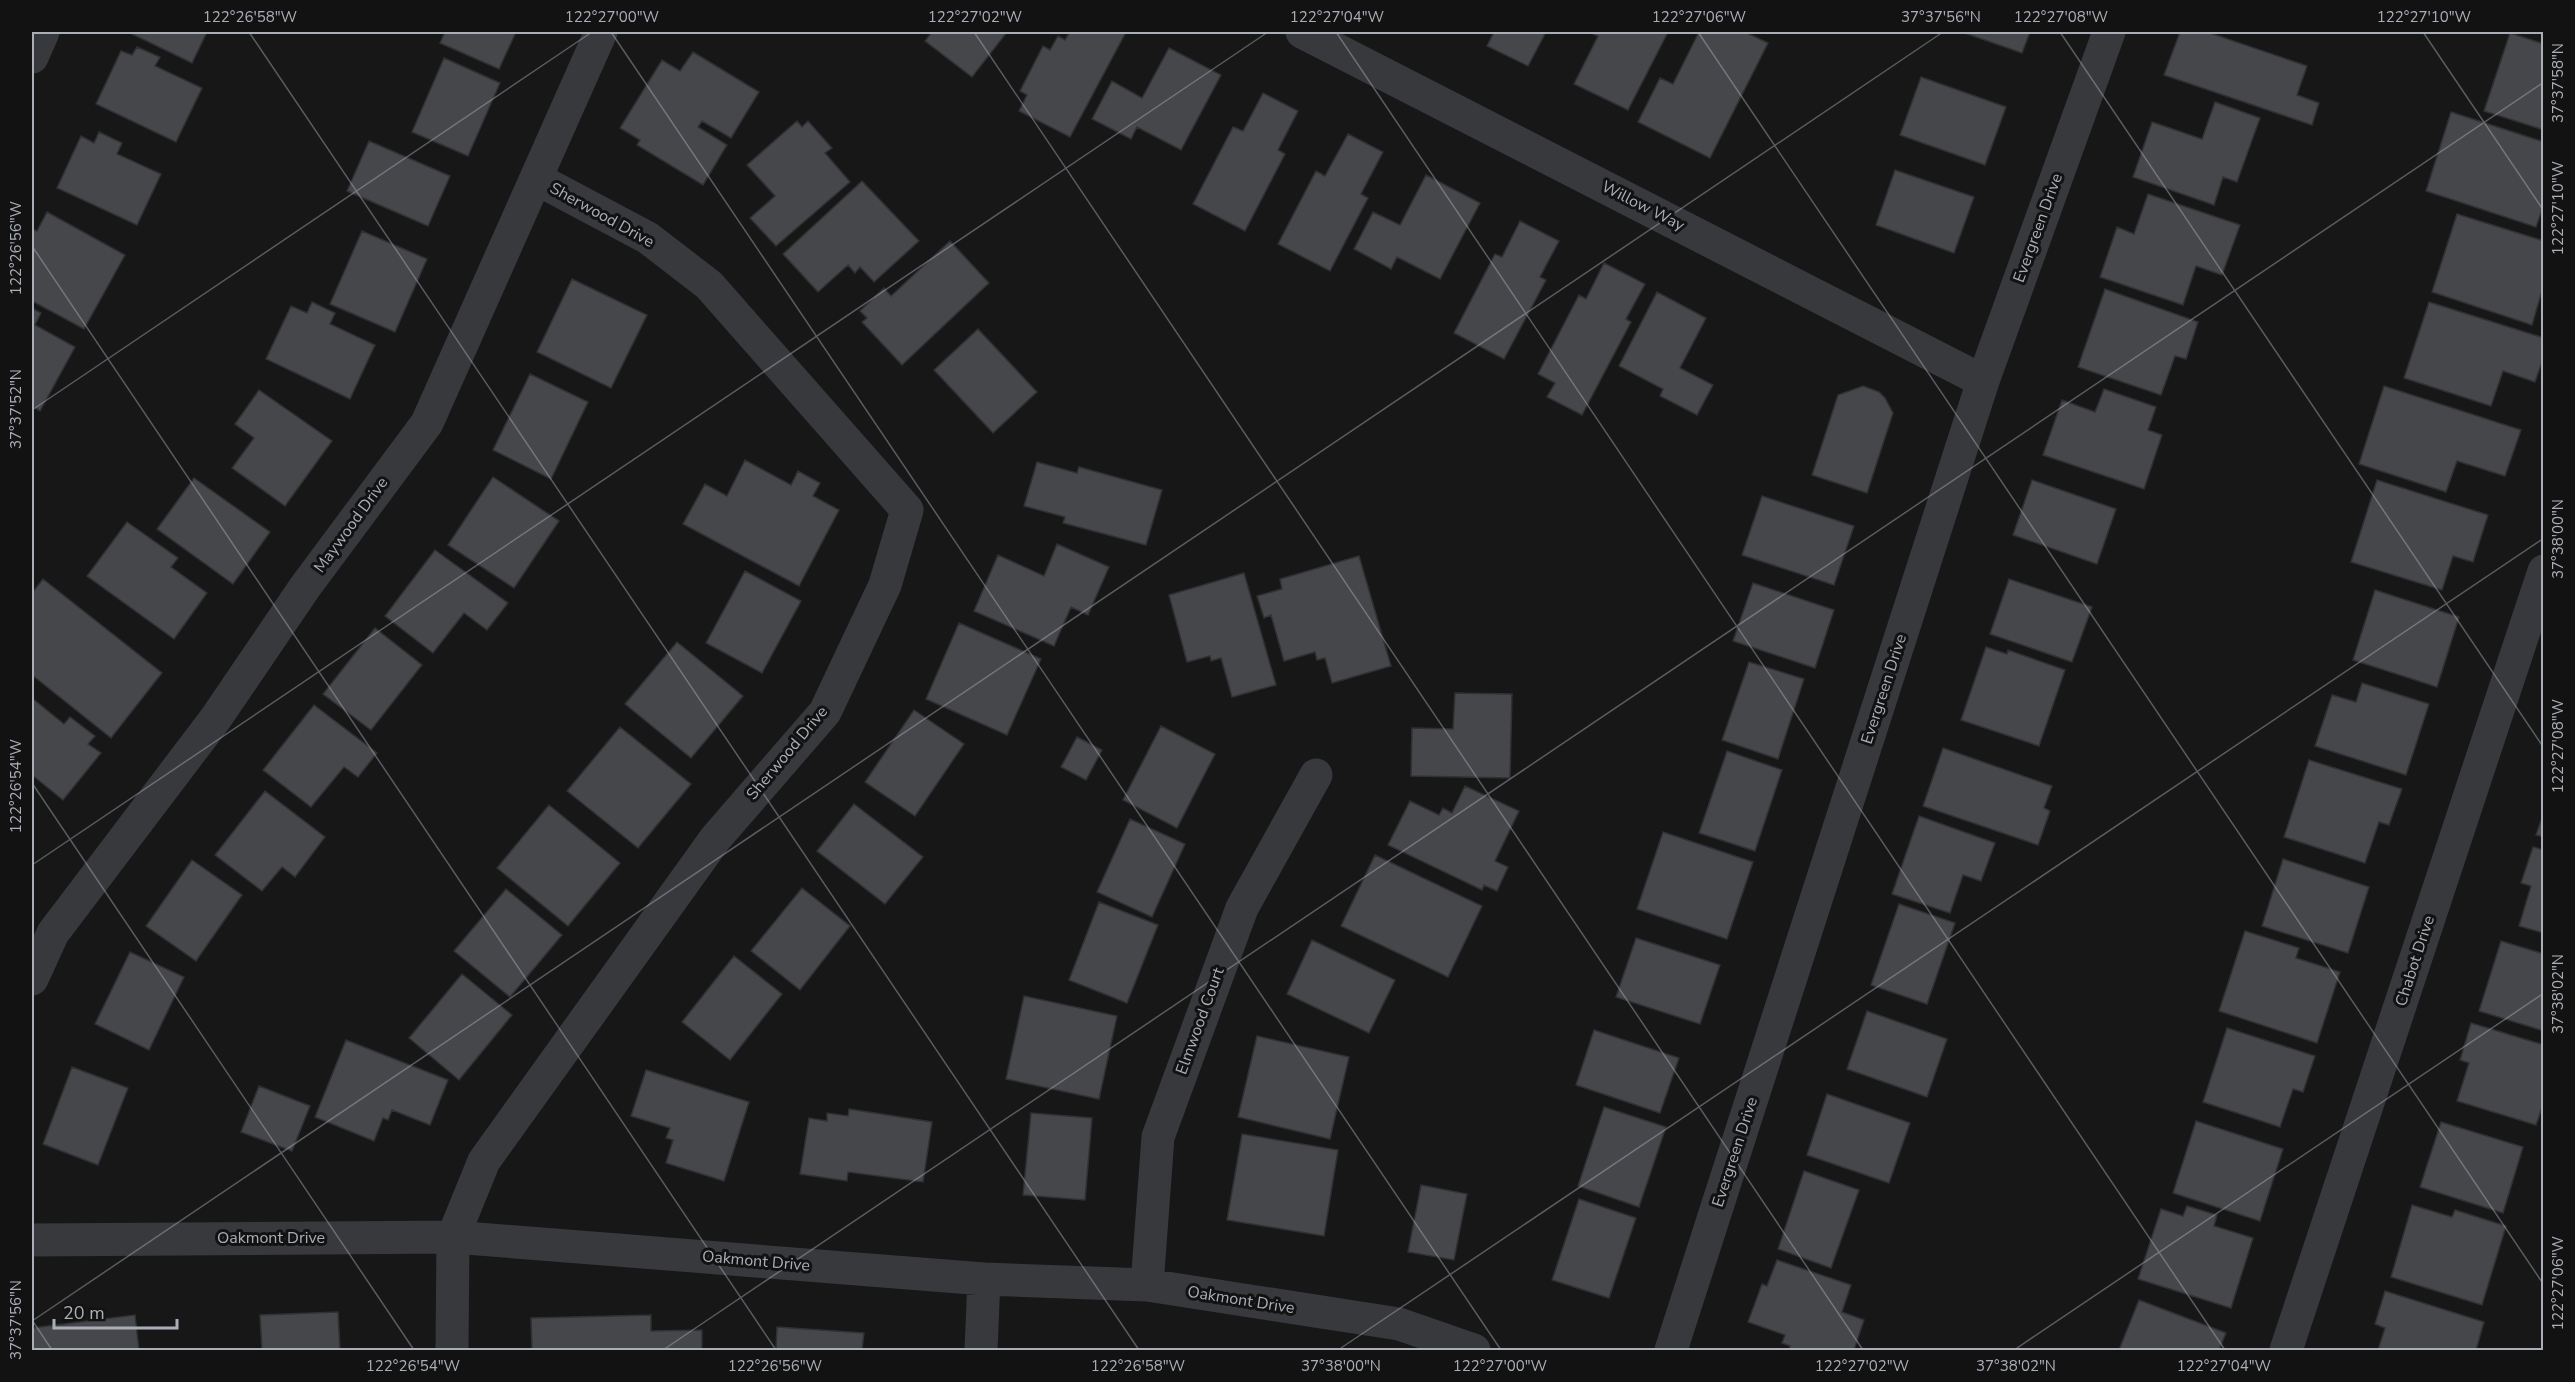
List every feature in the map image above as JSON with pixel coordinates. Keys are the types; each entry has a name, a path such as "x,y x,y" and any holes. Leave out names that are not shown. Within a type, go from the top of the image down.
{"street":[{"path":"32,57 43,32"},
{"name":"Maywood Drive","path":"32,979 53,933 216,718 305,587 427,423 602,32"},
{"name":"Willow Way","path":"1302,32 1983,381"},
{"name":"Evergreen Drive","path":"1671,1350 1983,381 2109,32"},
{"name":"Sherwood Drive","path":"452,1350 453,1237 484,1161 715,838 825,712 885,585 907,510 709,285 648,238 537,180"},
{"name":"Chabot Drive","path":"2286,1350 2544,570"},
{"name":"Elmwood Court","path":"1146,1285 1158,1137 1242,908 1316,775"},
{"name":"Oakmont Drive","path":"32,1240 453,1237 984,1279 1146,1285 1398,1324 1474,1350"},
{"path":"981,1350 984,1279"}],"building":[{"path":"128,32 207,32 192,63"},
{"path":"445,32 516,32 499,69 440,43"},
{"path":"932,32 1007,32 972,77 925,41"},
{"path":"1070,32 1126,32 1070,137 1019,111 1027,95 1020,91 1043,46 1050,50 1058,36 1065,40"},
{"path":"1494,32 1546,32 1528,66 1487,46"},
{"path":"1589,32 1668,32 1628,110 1574,84 1598,36"},
{"path":"1699,32 1745,32 1768,43 1710,158 1638,122 1660,78 1673,84"},
{"path":"1962,32 2030,32 2022,53"},
{"path":"2180,32 2207,32 2307,66 2297,95 2319,103 2312,125 2164,75"},
{"path":"2510,33 2544,44 2544,130 2484,111"},
{"path":"137,47 160,57 155,66 202,88 176,142 96,104 121,51 132,55"},
{"path":"1169,48 1221,75 1181,150 1137,127 1131,139 1092,119 1112,81 1142,98"},
{"path":"693,52 759,92 731,138 702,121 698,127 727,145 703,185 637,145 640,140 620,128 662,60 680,71"},
{"path":"444,58 500,83 468,156 412,132"},
{"path":"1921,77 2006,107 1985,165 1900,135"},
{"path":"1263,93 1298,111 1278,150 1285,154 1245,231 1193,204 1233,127 1243,131"},
{"path":"2215,102 2260,118 2237,182 2223,177 2214,205 2133,177 2152,122 2202,139"},
{"path":"2451,112 2544,142 2544,204 2536,227 2426,191"},
{"path":"797,121 802,127 808,121 832,148 825,153 850,182 776,246 750,218 775,196 747,165"},
{"path":"99,132 122,143 117,154 161,174 137,225 57,188 81,136 94,143"},
{"path":"1348,134 1383,152 1361,194 1368,198 1330,271 1278,244 1316,171 1325,176"},
{"path":"369,141 450,176 428,226 347,191"},
{"path":"1895,170 1974,197 1954,253 1876,225"},
{"path":"1426,175 1480,203 1440,279 1397,257 1391,269 1354,249 1373,212 1400,225"},
{"path":"862,181 919,241 874,282 860,267 855,273 848,265 818,292 783,254"},
{"path":"2148,194 2240,225 2222,275 2196,266 2183,305 2100,277 2117,227 2134,234"},
{"path":"47,212 125,255 84,329 32,301 32,229 37,231"},
{"path":"2457,214 2544,241 2544,294 2541,294 2532,325 2432,292"},
{"path":"1520,221 1559,241 1540,277 1546,280 1504,359 1454,333 1495,254 1502,257"},
{"path":"362,231 427,259 395,332 330,304"},
{"path":"950,241 989,283 902,365 862,322 867,318 860,311 884,288 891,296"},
{"path":"1604,263 1645,284 1626,319 1631,322 1582,415 1547,397 1555,383 1538,374 1579,295 1586,299"},
{"path":"572,279 647,315 611,388 537,352"},
{"path":"2105,289 2198,322 2186,359 2175,356 2161,395 2078,367"},
{"path":"1657,292 1706,318 1680,368 1713,385 1697,415 1660,396 1663,389 1619,366"},
{"path":"312,302 335,313 330,324 375,345 350,399 266,359 291,306 307,313"},
{"path":"2429,302 2544,338 2544,356 2535,382 2503,371 2491,406 2404,378"},
{"path":"32,308 41,313 35,325 75,347 40,411 32,406"},
{"path":"978,329 1037,392 993,433 934,370"},
{"path":"530,374 588,402 551,479 493,450"},
{"path":"1863,386 1879,392 1893,413 1867,493 1812,475 1838,395"},
{"path":"2384,386 2521,430 2505,476 2457,461 2446,492 2359,464"},
{"path":"2104,389 2156,407 2148,430 2162,435 2144,489 2043,455 2062,400 2095,412"},
{"path":"259,390 332,441 285,506 232,468 254,438 235,424"},
{"path":"745,460 791,485 798,471 820,483 813,496 839,510 799,586 683,524 705,484 727,496"},
{"path":"1037,462 1077,473 1079,467 1162,490 1146,545 1063,523 1065,517 1024,506"},
{"path":"493,477 559,521 514,588 448,545"},
{"path":"194,478 270,532 233,584 157,529"},
{"path":"2032,480 2116,509 2097,564 2013,535"},
{"path":"2377,480 2488,515 2473,562 2453,556 2442,590 2351,562"},
{"path":"1762,496 1854,526 1834,585 1742,555"},
{"path":"127,522 178,558 171,567 207,593 174,639 87,576"},
{"path":"1057,544 1109,567 1088,615 1071,607 1054,646 974,611 998,555 1044,576"},
{"path":"435,550 508,603 487,630 464,613 433,653 385,616"},
{"path":"1359,556 1391,666 1332,683 1325,658 1317,660 1315,652 1284,661 1271,615 1264,618 1257,596 1282,589 1280,579"},
{"path":"745,571 801,601 762,673 706,643"},
{"path":"1244,573 1276,685 1232,697 1221,658 1211,661 1210,656 1187,662 1169,595"},
{"path":"43,579 162,673 111,738 32,675 32,593"},
{"path":"2009,579 2092,607 2072,662 1990,634"},
{"path":"1753,583 1834,610 1815,668 1733,641"},
{"path":"2375,590 2459,617 2437,687 2353,660"},
{"path":"959,623 1041,659 1007,735 926,699"},
{"path":"375,628 422,665 371,730 323,694"},
{"path":"677,642 743,696 691,758 625,704"},
{"path":"1986,647 2007,654 2008,650 2065,670 2039,746 1961,720"},
{"path":"1749,662 1804,679 1778,759 1722,740"},
{"path":"2362,683 2429,704 2406,775 2315,746 2332,695 2356,702"},
{"path":"1455,693 1512,694 1510,778 1411,776 1412,728 1453,729"},
{"path":"32,698 64,724 70,717 95,736 88,744 101,753 63,800 32,775"},
{"path":"314,705 377,753 358,777 344,767 311,807 263,770"},
{"path":"914,710 964,744 915,816 865,782"},
{"path":"1161,726 1215,754 1177,828 1123,800"},
{"path":"620,727 691,784 638,848 567,791"},
{"path":"1077,737 1102,750 1086,780 1061,767"},
{"path":"1943,748 2052,786 2044,808 2050,811 2038,845 1923,806"},
{"path":"1727,751 1782,770 1755,851 1699,833"},
{"path":"2309,760 2402,789 2389,825 2379,822 2365,863 2284,837"},
{"path":"1465,786 1519,811 1495,861 1508,867 1497,891 1484,885 1482,890 1388,845 1410,801 1439,815 1443,808 1452,813"},
{"path":"265,791 325,837 295,877 282,867 262,891 215,855"},
{"path":"854,804 923,857 885,904 817,851"},
{"path":"549,805 620,863 568,926 497,868"},
{"path":"2544,812 2544,837 2536,835"},
{"path":"1919,816 1995,843 1981,881 1963,875 1950,913 1892,894"},
{"path":"1130,819 1185,844 1152,917 1097,892"},
{"path":"1663,832 1753,862 1727,939 1637,909"},
{"path":"2533,847 2544,850 2544,933 2519,926 2531,886 2521,883"},
{"path":"1375,855 1482,906 1448,977 1341,926"},
{"path":"2283,859 2369,887 2348,953 2262,926"},
{"path":"192,860 242,895 196,961 146,926"},
{"path":"802,888 850,926 800,990 751,951"},
{"path":"506,889 562,935 510,997 454,951"},
{"path":"1099,902 1158,925 1127,1003 1069,980"},
{"path":"1899,904 1955,923 1927,1004 1871,985"},
{"path":"2245,931 2299,948 2296,958 2340,972 2317,1043 2219,1011"},
{"path":"1636,938 1720,965 1700,1024 1616,997"},
{"path":"1312,940 1395,980 1369,1033 1287,994"},
{"path":"2501,941 2544,954 2544,1031 2479,1011"},
{"path":"130,952 184,977 149,1050 95,1024"},
{"path":"734,956 782,994 730,1060 682,1022"},
{"path":"462,974 512,1015 459,1080 409,1038"},
{"path":"1024,996 1117,1016 1099,1099 1006,1079"},
{"path":"1867,1011 1947,1039 1927,1097 1847,1069"},
{"path":"2471,1023 2544,1045 2544,1102 2536,1125 2457,1101 2469,1063 2460,1060"},
{"path":"2227,1028 2315,1056 2303,1092 2293,1089 2280,1127 2203,1102"},
{"path":"1594,1030 1679,1058 1660,1113 1576,1085"},
{"path":"1257,1036 1349,1057 1330,1139 1238,1117"},
{"path":"346,1040 448,1080 430,1125 392,1110 388,1120 383,1118 374,1141 315,1117"},
{"path":"72,1067 128,1088 98,1165 43,1144"},
{"path":"646,1070 749,1102 724,1181 666,1163 673,1140 666,1138 670,1128 631,1116"},
{"path":"259,1086 310,1106 292,1151 241,1132"},
{"path":"1827,1094 1910,1123 1889,1183 1807,1155"},
{"path":"1604,1107 1666,1127 1639,1207 1578,1186"},
{"path":"849,1109 932,1122 923,1182 848,1172 847,1181 800,1174 809,1118 827,1121 827,1113 848,1116"},
{"path":"1031,1113 1092,1118 1085,1200 1023,1195"},
{"path":"2196,1121 2283,1149 2260,1221 2173,1193"},
{"path":"2441,1122 2523,1147 2503,1213 2420,1187"},
{"path":"1242,1134 1338,1150 1324,1236 1227,1220"},
{"path":"1804,1171 1859,1190 1831,1268 1778,1249"},
{"path":"1421,1185 1467,1194 1454,1260 1408,1252"},
{"path":"1579,1199 1636,1218 1609,1298 1552,1280"},
{"path":"2412,1205 2452,1217 2455,1210 2506,1226 2482,1305 2391,1277"},
{"path":"2187,1206 2217,1215 2214,1226 2253,1238 2231,1308 2138,1279 2161,1209 2183,1216"},
{"path":"1777,1260 1851,1285 1842,1312 1864,1320 1854,1350 1789,1350 1790,1346 1782,1343 1785,1335 1748,1322 1762,1284 1767,1286"},
{"path":"2385,1291 2484,1322 2476,1350 2378,1350 2385,1328 2375,1324"},
{"path":"2139,1300 2226,1333 2219,1350 2119,1350"},
{"path":"338,1312 340,1350 262,1350 260,1315"},
{"path":"135,1315 139,1350 32,1350 32,1328"},
{"path":"651,1315 651,1331 702,1330 702,1350 532,1350 531,1318"},
{"path":"777,1327 864,1333 862,1350 776,1350"}]}
